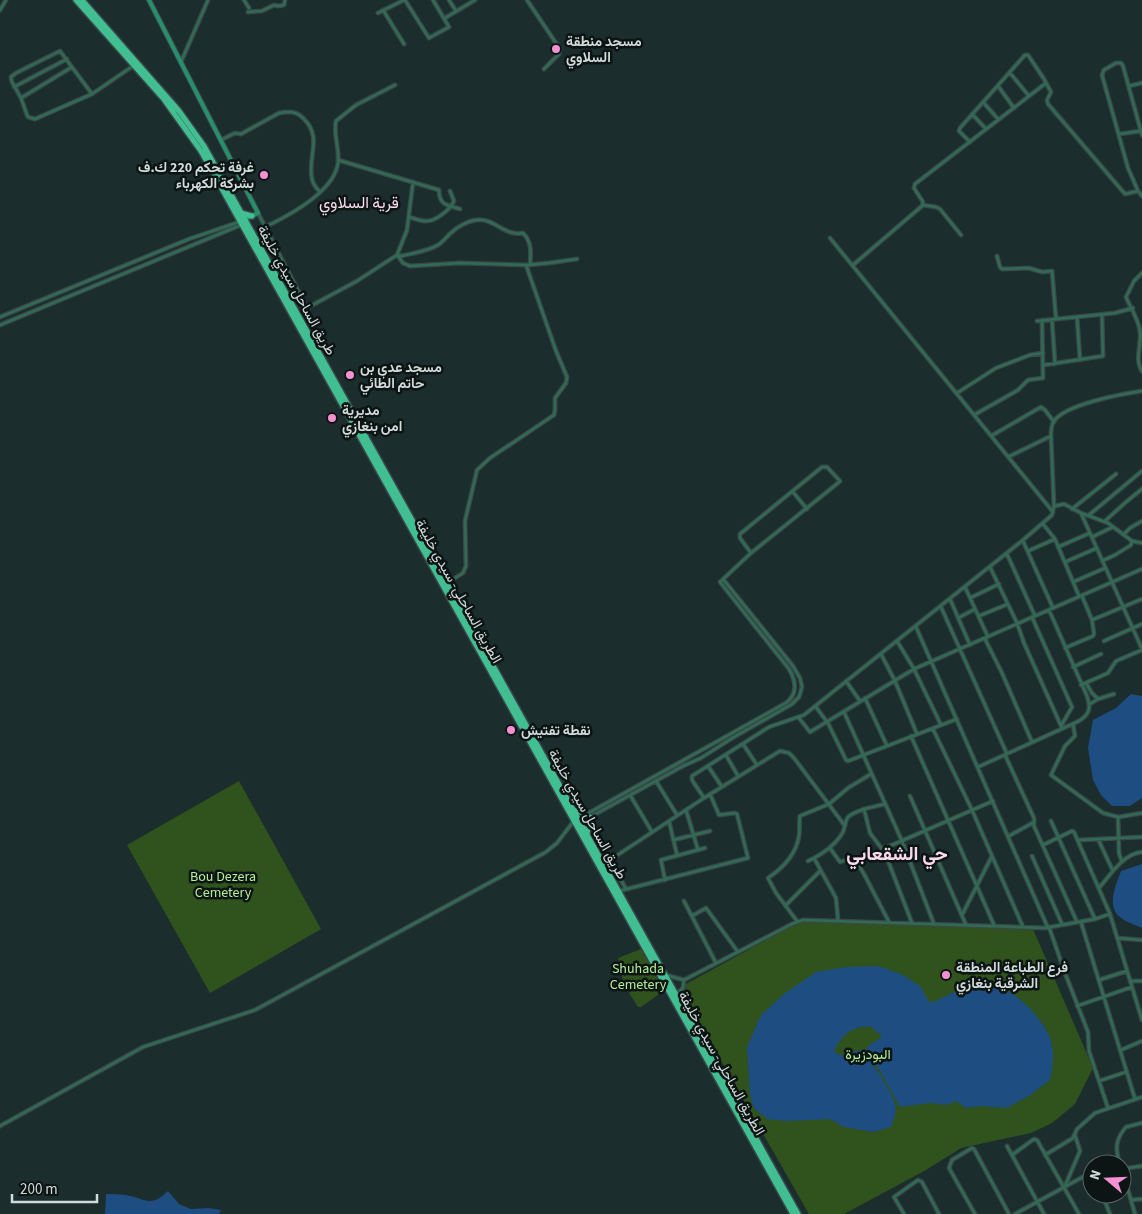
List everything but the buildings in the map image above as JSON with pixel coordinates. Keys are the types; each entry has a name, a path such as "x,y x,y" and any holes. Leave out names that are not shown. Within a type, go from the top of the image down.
{"highway":[{"name":"الطريق الساحلي- سيدي خليفة","path":"76,0 168,105 201,151 244,223 793,1214"},
{"name":"طريق الساحل سيدي خليفة","path":"82,0 147,73 190,125 204,146 241,213 244,223 447,582 573,810 576,823 587,835 604,864 798,1214"},
{"path":"241,213 255,215"},
{"path":"244,223 255,215"},
{"path":"573,810 588,816 587,835"}],"street":[{"path":"0,10 6,0"},
{"path":"149,0 221,140 255,215 265,227 307,308 357,281 397,255 407,230 414,182"},
{"path":"181,62 208,0"},
{"path":"244,0 249,8"},
{"path":"248,12 262,11 274,5 284,5 285,0"},
{"path":"378,13 405,0 429,38 449,27 432,0"},
{"path":"449,0 456,12"},
{"path":"444,18 474,0"},
{"path":"527,0 560,49 559,54 544,69"},
{"path":"383,10 404,44"},
{"path":"92,94 62,52 59,51 11,77 27,115 35,120 92,94 134,65"},
{"path":"970,142 959,129 1027,55 1030,56 1051,94 1047,100 1048,104 1125,194 1138,191"},
{"path":"14,87 67,59"},
{"path":"1142,135 1121,63 1116,63 1102,72 1128,168 1142,196"},
{"path":"21,98 72,68"},
{"path":"1010,72 1029,96"},
{"path":"923,205 914,188 914,184 1046,83"},
{"path":"1129,86 1142,83"},
{"path":"265,227 306,204 320,192 335,171 338,160 336,121 356,105 394,85"},
{"path":"998,86 1014,108"},
{"path":"983,102 998,120"},
{"path":"221,140 235,133 241,134 279,113 297,113 313,130 312,180 320,192"},
{"path":"972,114 986,130"},
{"path":"1119,134 1141,131"},
{"path":"338,160 439,190 438,193 444,204 460,209"},
{"path":"409,217 428,222 439,216 454,201 450,191"},
{"path":"853,265 923,205 936,206 940,209 961,235"},
{"path":"0,325 244,223 255,215"},
{"path":"397,255 401,256 424,251 439,244 452,231 463,225 476,220 484,220 506,231 523,233 528,238 531,248 530,265"},
{"path":"0,316 189,239 244,223"},
{"path":"830,238 1053,512"},
{"path":"397,255 403,263 410,266 460,263 530,265 549,264 576,258"},
{"path":"997,256 1002,269 1029,268 1042,272 1052,271 1056,319"},
{"path":"447,582 462,573 466,566 465,521 477,470 490,458 554,415 555,398 567,380 526,265"},
{"path":"1142,273 1134,281 1127,295 1141,336 1139,366 1142,372"},
{"path":"1037,321 1102,315 1133,308"},
{"path":"1044,365 1104,356 1102,315"},
{"path":"1077,317 1080,360"},
{"path":"974,415 1018,390 1028,380 1043,378 1042,320"},
{"path":"1052,320 1055,364"},
{"path":"956,393 996,368 1043,352"},
{"path":"1037,354 1043,358"},
{"path":"704,798 691,778 692,776 769,727 804,716 1043,524 1053,512 1054,506 1051,436 1054,422 1061,415 1108,397 1142,391"},
{"path":"991,436 1041,408 1045,410 1054,422"},
{"path":"1008,457 1051,436"},
{"path":"721,580 751,553 838,483 840,481 838,478 824,466 740,534 740,538 751,553"},
{"path":"1089,515 1142,471"},
{"path":"1072,509 1116,474"},
{"path":"1105,522 1142,489"},
{"path":"792,492 806,510"},
{"path":"1054,506 1064,504 1105,522 1132,540 1142,543"},
{"path":"1081,513 1142,650 1116,661 1108,673 1082,685"},
{"path":"1124,534 1142,521"},
{"path":"1043,524 1058,547 1092,620 1095,631 1093,636 1065,648"},
{"path":"1092,537 1114,527"},
{"path":"1058,547 1090,533"},
{"path":"1028,551 1054,539"},
{"path":"1023,540 1053,608"},
{"path":"1102,561 1125,550 1131,545 1132,540"},
{"path":"1065,562 1097,548"},
{"path":"1007,554 1072,707 1062,727"},
{"path":"990,567 1017,623 1024,643 1062,727"},
{"path":"1073,582 1105,568"},
{"path":"799,718 809,732 914,669 1017,623 1112,584 1142,569"},
{"path":"576,823 701,758 797,700 802,687 800,678 793,666 721,580"},
{"path":"0,1126 143,1047 254,1010 546,852 554,847 576,823 790,700 795,688 790,670 721,580"},
{"path":"970,598 999,584"},
{"path":"964,587 976,609 986,638 1032,742"},
{"path":"950,599 970,645"},
{"path":"1092,620 1142,599"},
{"path":"979,616 1008,604"},
{"path":"941,606 1034,818 1043,845 1079,922 1099,980 1135,1099"},
{"path":"958,618 976,609"},
{"path":"978,767 1062,727 1073,724 1089,712 1090,704 1049,610"},
{"path":"1104,641 1142,624"},
{"path":"916,626 1048,928 1088,1032 1089,1051 1108,1108"},
{"path":"897,641 914,669 941,725"},
{"path":"881,654 918,734"},
{"path":"1073,667 1101,654"},
{"path":"790,670 793,666"},
{"path":"846,681 860,701"},
{"path":"1086,683 1092,694 1098,698"},
{"path":"1090,704 1098,698 1114,694"},
{"path":"866,698 887,746"},
{"path":"816,706 827,722 848,762 957,719"},
{"path":"844,712 902,841 934,924"},
{"path":"1073,724 1075,736 1065,746 1051,774 1103,813 1118,818 1142,813"},
{"path":"932,729 972,810 1023,927"},
{"path":"911,736 994,926"},
{"path":"743,744 757,765"},
{"path":"604,864 738,776 780,751 789,753 845,826"},
{"path":"726,755 738,776"},
{"path":"688,758 689,763"},
{"path":"708,766 722,787"},
{"path":"797,921 776,893 768,878 784,866 794,852 799,838 800,816 829,804 848,788 871,774"},
{"path":"656,781 678,815"},
{"path":"618,891 748,858 737,814 719,815 710,794"},
{"path":"630,795 652,832"},
{"path":"910,796 966,925"},
{"path":"883,849 993,801"},
{"path":"808,861 830,848 845,826 847,818 864,809 884,804"},
{"path":"864,809 870,833 883,849 912,923"},
{"path":"686,810 698,850"},
{"path":"1118,818 1118,837 1122,862"},
{"path":"669,821 677,855"},
{"path":"1008,836 1034,822"},
{"path":"1051,822 1095,919"},
{"path":"673,840 710,831"},
{"path":"1043,845 1072,831 1078,840 1110,914 1142,1020"},
{"path":"1078,840 1142,837"},
{"path":"1098,839 1113,871"},
{"path":"665,880 660,861 662,859 706,848"},
{"path":"830,848 840,862 854,858 889,922"},
{"path":"1099,888 1131,854 1142,852"},
{"path":"962,915 992,856"},
{"path":"1032,856 1062,924"},
{"path":"814,858 836,898 838,920"},
{"path":"610,860 626,890"},
{"path":"786,905 820,871"},
{"path":"684,901 716,963"},
{"path":"692,916 705,908 707,909 738,952"},
{"path":"664,974 684,980 797,921 807,919 1048,928 1095,919 1110,914"},
{"path":"1117,938 1142,940"},
{"path":"1099,980 1127,971"},
{"path":"676,995 683,988 684,980"},
{"path":"1130,981 1142,981"},
{"path":"1078,1006 1132,987"},
{"path":"1120,1051 1142,1041"},
{"path":"1099,1081 1126,1072"},
{"path":"1045,1155 1073,1138 1077,1129 1095,1113 1142,1097"},
{"path":"1118,1154 1117,1142 1123,1130 1126,1127 1141,1123 1142,1129"},
{"path":"1064,1187 1080,1151 1075,1134"},
{"path":"1012,1155 1034,1139 1037,1140 1079,1214"},
{"path":"1007,1146 1044,1214"},
{"path":"975,1214 949,1168 952,1160 972,1148 1009,1214"},
{"path":"1015,1214 1082,1178"},
{"path":"904,1214 894,1200 894,1195 918,1180 922,1182 940,1214"}],"green space":[{"name":"Bou Dezera Cemetery","path":"239,781 321,929 210,993 127,845"},
{"name":"البودزيرة","path":"804,922 1033,929 1093,1068 1075,1104 1052,1123 1031,1133 961,1148 926,1170 844,1214 809,1214 684,996 686,984 788,928"},
{"name":"Shuhada Cemetery","path":"641,949 662,987 662,992 641,1007 638,1007 629,993 631,991 623,981 618,958"}],"water":[{"path":"1131,694 1142,696 1142,798 1130,806 1112,806 1101,795 1093,780 1088,748 1093,720 1116,708"},
{"path":"1142,864 1142,928 1128,922 1116,913 1113,895 1121,871"},
{"path":"878,966 901,974 920,986 930,1003 955,992 973,989 996,988 1012,993 1028,1007 1047,1031 1053,1048 1050,1080 1029,1096 1007,1108 981,1106 966,1108 956,1101 947,1105 930,1103 900,1107 866,1050 870,1044 881,1038 881,1035 872,1027 866,1026 854,1029 845,1035 835,1049 836,1054 843,1055 864,1050 894,1102 896,1111 891,1127 874,1132 844,1127 830,1119 787,1121 767,1119 754,1108 750,1095 747,1047 761,1015 784,994 816,972 846,967"},
{"path":"168,1191 179,1204 191,1209 208,1208 221,1210 219,1214 105,1214 106,1194 126,1195 153,1201"}],"place":[{"name":"مسجد منطقة السلاوي","path":"556,49"},
{"name":"غرفة تحكم 220 ك.ف بشركة الكهرباء","path":"264,175"},
{"name":"مسجد عدي بن حاتم الطائي","path":"350,375"},
{"name":"مديرية امن بنغازي","path":"332,418"},
{"name":"نقطة تفتيش","path":"511,730"},
{"name":"فرع الطباعة المنطقة الشرقية بنغازي","path":"946,975"}],"district":[{"name":"قرية السلاوي","path":"359,202"},
{"name":"حي الشقعابي","path":"897,853"}]}
